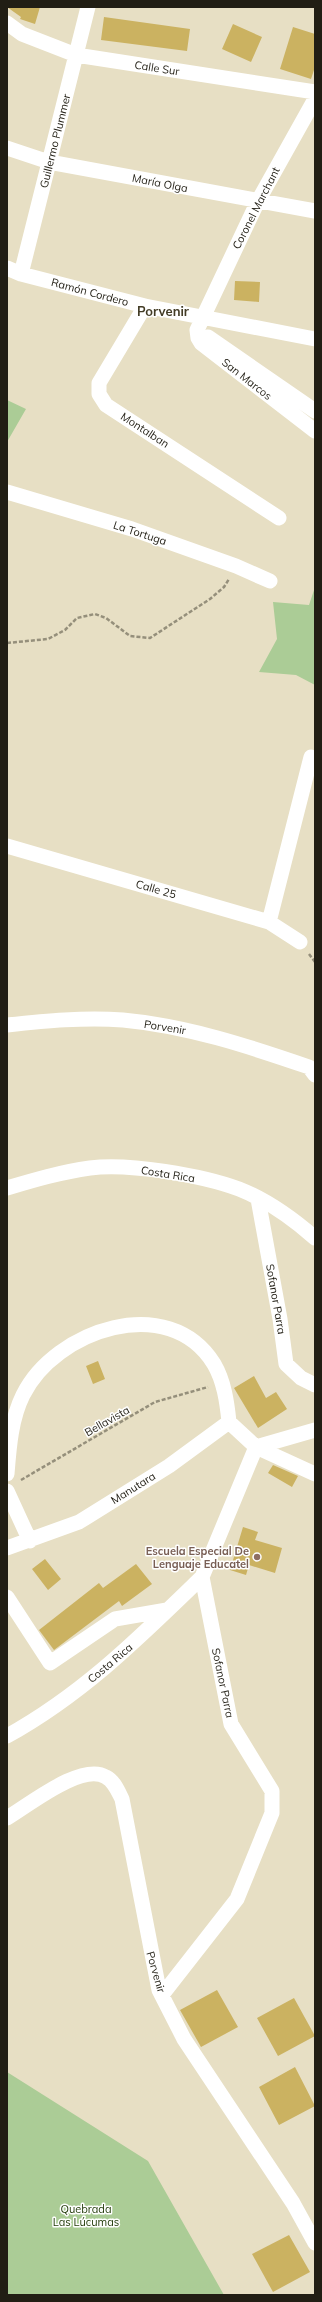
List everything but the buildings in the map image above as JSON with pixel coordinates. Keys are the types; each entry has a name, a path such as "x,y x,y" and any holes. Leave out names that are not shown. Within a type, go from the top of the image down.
{"street":[{"name":"Guillermo Plummer","path":"21,274 88,7"},
{"name":"Calle Sur","path":"7,22 22,34 76,55 315,92"},
{"name":"Coronel Marchant","path":"200,324 258,201 315,99"},
{"name":"María Olga","path":"7,148 49,162 315,211"},
{"name":"Ramón Cordero","path":"7,268 21,274 145,306 200,324 315,339"},
{"name":"Montalban","path":"145,306 99,382 99,394 106,405 279,518"},
{"path":"200,324 315,411"},
{"name":"San Marcos","path":"200,324 198,338 201,343 315,431"},
{"name":"La Tortuga","path":"7,492 132,529 236,566 270,581"},
{"path":"269,922 311,757"},
{"name":"Calle 25","path":"7,846 269,922 300,942"},
{"name":"Porvenir","path":"7,1025 58,1020 123,1020 181,1029 245,1045 309,1068 315,1075"},
{"name":"Costa Rica","path":"7,1188 44,1177 91,1168 148,1169 199,1178 239,1189 291,1217 315,1238"},
{"name":"Sofanor Parra","path":"258,1199 280,1319 286,1364 301,1378 315,1385"},
{"path":"30,1541 9,1483 13,1423 23,1394 41,1368 63,1350 90,1334 116,1327 148,1325 174,1330 196,1344 214,1363 222,1383 229,1422 256,1447 315,1474"},
{"name":"Manutara","path":"7,1548 30,1541 79,1522 169,1466 229,1422"},
{"path":"256,1447 315,1430"},
{"path":"202,1577 256,1447"},
{"name":"Costa Rica","path":"7,1736 65,1699 109,1666 202,1577"},
{"name":"Sofanor Parra","path":"162,1995 237,1899 272,1813 272,1791 232,1724 202,1577"},
{"path":"7,1597 50,1662 114,1619 168,1610"},
{"name":"Porvenir","path":"7,1818 64,1783 85,1774 96,1774 106,1777 114,1784 122,1799 150,1954 162,1995 184,2039 293,2203 315,2243"}],"path":[{"path":"7,643 48,639 65,630 77,618 95,614 106,618 130,636 150,638 220,591 224,587 236,566"},
{"name":"Bellavista","path":"9,1483 155,1402 222,1383"}],"green space":[{"path":"7,400 26,409 7,442"},
{"path":"315,587 315,685 296,675 259,672 277,639 273,602 309,605"},
{"name":"Quebrada Las Lúcumas","path":"7,2072 148,2161 224,2295 7,2295"}],"place":[{"name":"Escuela Especial De Lenguaje Educatel","path":"257,1557"}],"district":[{"name":"Porvenir","path":"163,311"}]}
